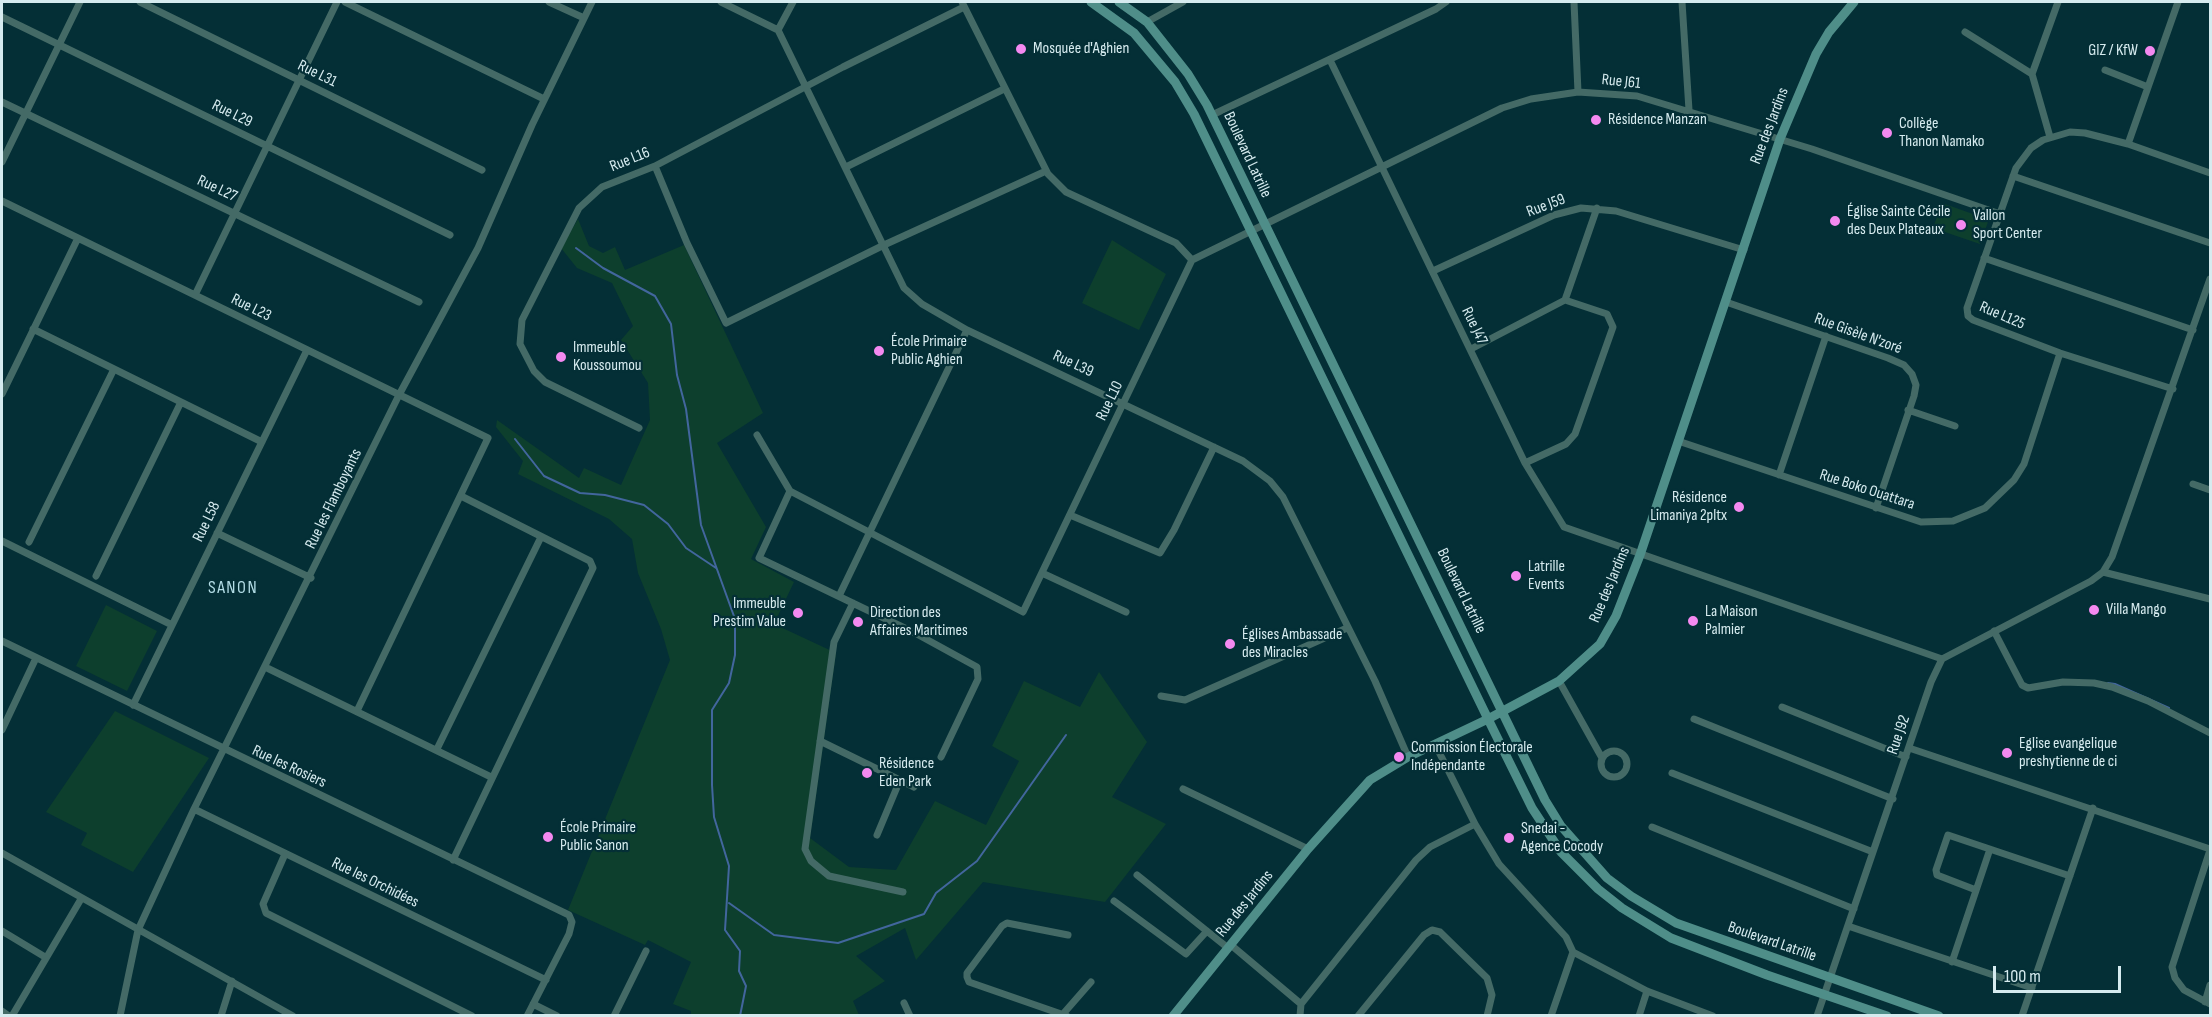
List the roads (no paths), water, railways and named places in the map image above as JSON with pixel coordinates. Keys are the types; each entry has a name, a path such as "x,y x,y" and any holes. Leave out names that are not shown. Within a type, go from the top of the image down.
{"main road":[{"name":"Boulevard Latrille","path":"1090,2 1134,33 1175,82 1197,120 1532,808 1573,866 1598,889 1648,925 1680,941 1887,1016"},
{"name":"Boulevard Latrille","path":"1119,2 1147,22 1188,74 1212,115 1263,224 1556,817 1584,854 1607,878 1631,896 1676,923 1939,1016"},
{"name":"Rue des Jardins","path":"1179,1013 1308,849 1370,780 1408,757 1488,719 1559,681 1594,652 1610,630 1640,555 1780,139 1816,54 1854,2"}],"street":[{"path":"2,162 80,2"},
{"name":"Rue L31","path":"141,2 482,170"},
{"path":"195,295 338,2"},
{"path":"345,2 544,99"},
{"path":"549,2 584,18"},
{"name":"Rue les Flamboyants","path":"120,1016 138,930 194,809 399,395 478,248 544,99 592,2"},
{"path":"721,2 778,30 793,2"},
{"path":"1147,22 1183,2"},
{"path":"1212,115 1436,9 1446,2"},
{"path":"1574,2 1578,92"},
{"path":"1682,2 1689,110"},
{"path":"2050,136 2032,74 2058,2"},
{"path":"2128,144 2178,2"},
{"path":"963,4 1047,173 1066,192 1176,243 1192,260 1250,230"},
{"name":"Rue L16","path":"639,428 545,382 525,357 520,344 522,320 572,219 587,197 602,187 655,166 963,4"},
{"name":"Rue L29","path":"2,17 450,235"},
{"name":"Rue L39","path":"778,30 904,288 931,311 967,330 1254,467 1283,497 1375,681 1408,757"},
{"path":"1965,32 2032,74"},
{"name":"Rue J47","path":"1330,60 1526,463 1564,527 1942,659"},
{"path":"2105,70 2148,87"},
{"path":"846,167 1004,89"},
{"name":"Rue J61","path":"1250,230 1502,108 1531,99 1578,92 1637,96 1689,110 2000,214"},
{"name":"Rue L27","path":"2,102 419,302"},
{"name":"Rue L125","path":"2173,389 2060,353 1973,320 1968,316 1967,308 2013,176 2022,158 2031,148 2050,136 2070,132 2085,133 2128,144 2211,173"},
{"path":"655,166 687,243 726,323 884,246 1047,173"},
{"path":"2013,176 2211,243"},
{"name":"Rue L23","path":"2,201 488,438 460,496"},
{"name":"Rue J59","path":"1433,271 1554,215 1581,208 1597,208 1635,216 1744,250"},
{"path":"1471,348 1565,300 1597,208"},
{"path":"2,394 78,238"},
{"path":"1984,258 2193,330"},
{"name":"Rue L10","path":"867,533 1023,612 1192,260"},
{"path":"1942,659 2091,581 2103,572 2112,557 2210,284"},
{"path":"1526,463 1566,444 1575,434 1612,327 1607,314 1565,300"},
{"name":"Rue Gisèle N'zoré","path":"1726,302 1904,365 1912,374 1916,385 1876,508"},
{"path":"33,329 262,442"},
{"path":"839,596 867,533 967,330"},
{"path":"1779,476 1826,336"},
{"name":"Rue L58","path":"133,705 307,350"},
{"name":"Rue Boko Ouattara","path":"1678,441 1921,522 1937,522 1968,516 1998,496 2024,464 2060,353"},
{"path":"29,542 114,369"},
{"path":"96,576 182,402"},
{"path":"1908,410 1955,426"},
{"path":"757,435 790,491 867,533"},
{"path":"1070,514 1160,553 1174,531 1214,447"},
{"path":"2193,484 2211,490"},
{"path":"790,491 759,558 915,633 977,667 978,679 941,757"},
{"path":"357,711 460,496 593,564 453,860"},
{"path":"217,533 310,578"},
{"path":"437,749 542,537"},
{"path":"2,541 172,625"},
{"path":"2103,572 2211,599"},
{"path":"1042,573 1126,612"},
{"path":"853,603 834,642 805,849 811,861 829,876 903,892"},
{"path":"1161,696 1179,701 1197,696 1347,628"},
{"path":"1994,631 2022,685 2028,688 2081,682 2112,687 2211,733"},
{"name":"Rue les Rosiers","path":"2,642 566,914 572,920 572,927 546,980"},
{"path":"2,730 36,658"},
{"name":"Rue J92","path":"1817,1016 1893,799 1931,682 1942,659"},
{"path":"265,667 491,777"},
{"path":"1559,681 1602,758"},
{"path":"1782,707 1906,757"},
{"path":"1694,719 1893,799"},
{"path":"820,741 914,787"},
{"path":"1435,744 1475,824 1499,864 1566,937 1572,952 1551,1016"},
{"path":"1909,748 2211,849 2172,967 2175,978 2184,990 2208,1003 2211,985"},
{"path":"1672,773 1873,852"},
{"path":"877,836 900,780"},
{"path":"1183,789 1308,849"},
{"path":"2022,1016 2093,808"},
{"name":"Rue les Orchidées","path":"194,809 546,980"},
{"path":"1300,1016 1301,1004 1416,860 1430,848 1475,824"},
{"path":"1652,827 1854,909"},
{"path":"1976,890 1937,875 1936,870 1948,835 2070,876"},
{"path":"1952,962 1990,849"},
{"path":"2,853 291,1015"},
{"path":"285,854 263,904 266,913 472,1016"},
{"path":"1137,874 1301,1004"},
{"path":"2,1011 11,1016 81,899"},
{"path":"1114,901 1186,954 1207,931"},
{"path":"1068,935 1007,923 981,954 967,977 969,982 1065,1015 1091,982"},
{"path":"1848,926 2032,988"},
{"path":"1358,1016 1424,935 1432,930 1440,932 1487,978 1492,995 1487,1016"},
{"path":"2,931 45,957"},
{"path":"614,1016 646,951"},
{"path":"1572,952 1647,991 1713,1016"},
{"path":"527,1016 546,980"},
{"path":"221,1016 232,981"},
{"path":"1639,1016 1647,991"},
{"path":"904,1003 910,1016"},
{"path":"533,1004 557,1016"}],"waterway":[{"path":"576,248 603,268 655,296 671,324 677,375 686,409 701,525 735,619 735,655 729,683 712,710 712,785 714,817 729,866 725,930 740,951 739,971 746,986 740,1016"},
{"path":"515,439 544,476 580,493 605,495 644,505 668,524 686,548 716,568"},
{"path":"2108,683 2169,708"},
{"path":"729,903 774,935 838,943 924,914 936,893 977,861 1066,735"}],"place":[{"name":"Mosquée d'Aghien","path":"1021,49"},
{"name":"GIZ / KfW","path":"2150,51"},
{"name":"Résidence Manzan","path":"1596,120"},
{"name":"Collège Thanon Namako","path":"1887,133"},
{"name":"Église Sainte Cécile des Deux Plateaux","path":"1835,221"},
{"name":"Vallon Sport Center","path":"1961,225"},
{"name":"École Primaire Public Aghien","path":"879,351"},
{"name":"Immeuble Koussoumou","path":"561,357"},
{"name":"Résidence Limaniya 2pltx","path":"1739,507"},
{"name":"Latrille Events","path":"1516,576"},
{"name":"Villa Mango","path":"2094,610"},
{"name":"Immeuble Prestim Value","path":"798,613"},
{"name":"La Maison Palmier","path":"1693,621"},
{"name":"Direction des Affaires Maritimes","path":"858,622"},
{"name":"Églises Ambassade des Miracles","path":"1230,644"},
{"name":"Eglise evangelique preshytienne de ci","path":"2007,753"},
{"name":"Commission Électorale Indépendante","path":"1399,757"},
{"name":"Résidence Eden Park","path":"867,773"},
{"name":"École Primaire Public Sanon","path":"548,837"},
{"name":"Snedai - Agence Cocody","path":"1509,838"}],"district":[{"name":"SANON","path":"233,588"}]}
